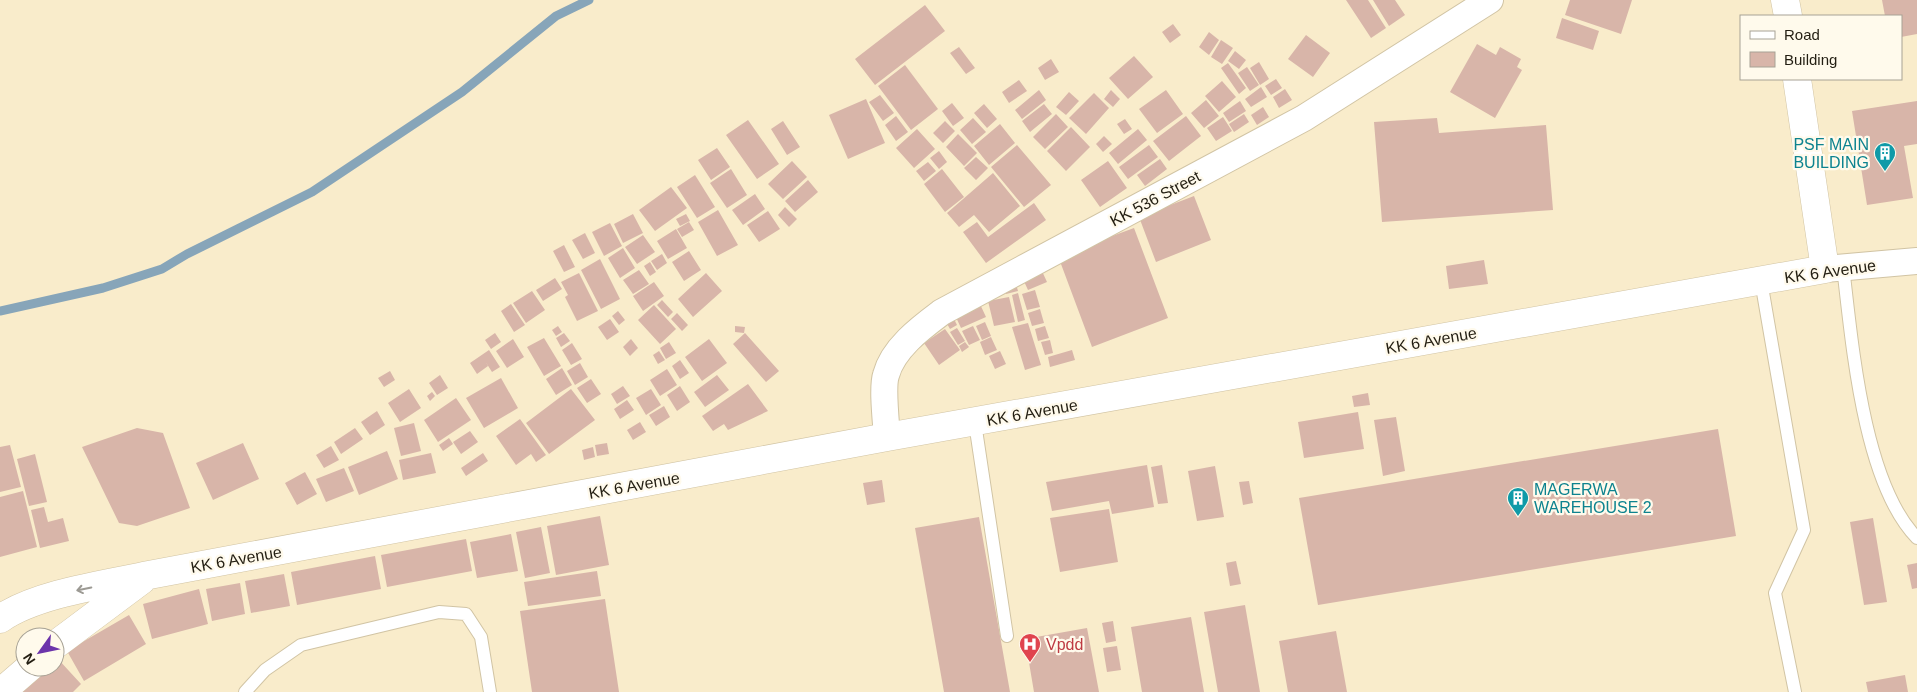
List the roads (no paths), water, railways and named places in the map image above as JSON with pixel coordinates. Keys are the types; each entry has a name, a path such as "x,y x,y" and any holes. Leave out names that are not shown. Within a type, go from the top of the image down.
{"main road":[{"path":"1785,0 1788,15"},
{"path":"1797,80 1834,268"},
{"name":"KK 6 Avenue","path":"0,619 9,612 65,593 149,575 887,437 975,423 1834,268"},
{"name":"KK 6 Avenue","path":"65,638 149,575"},
{"path":"1,692 18,677"}],"street":[{"name":"KK 536 Street","path":"887,437 885,375 898,353 922,326 936,316 1304,118 1490,0"},
{"name":"KK 6 Avenue","path":"1834,268 1917,261"}],"lane":[{"path":"1834,268 1867,432 1890,496 1904,525 1917,538"},
{"path":"1761,281 1804,530 1775,593 1795,692"},
{"path":"975,423 1008,636"},
{"path":"245,692 265,670 301,646 439,612 466,614 481,637 490,692"}],"waterway":[{"path":"0,311 103,288 162,269 187,254 312,192 462,92 556,16 589,0"}],"place":[{"name":"PSF MAIN BUILDING","path":"1885,172"},
{"name":"MAGERWA WAREHOUSE 2","path":"1518,517"},
{"name":"Vpdd","path":"1030,663"}]}
